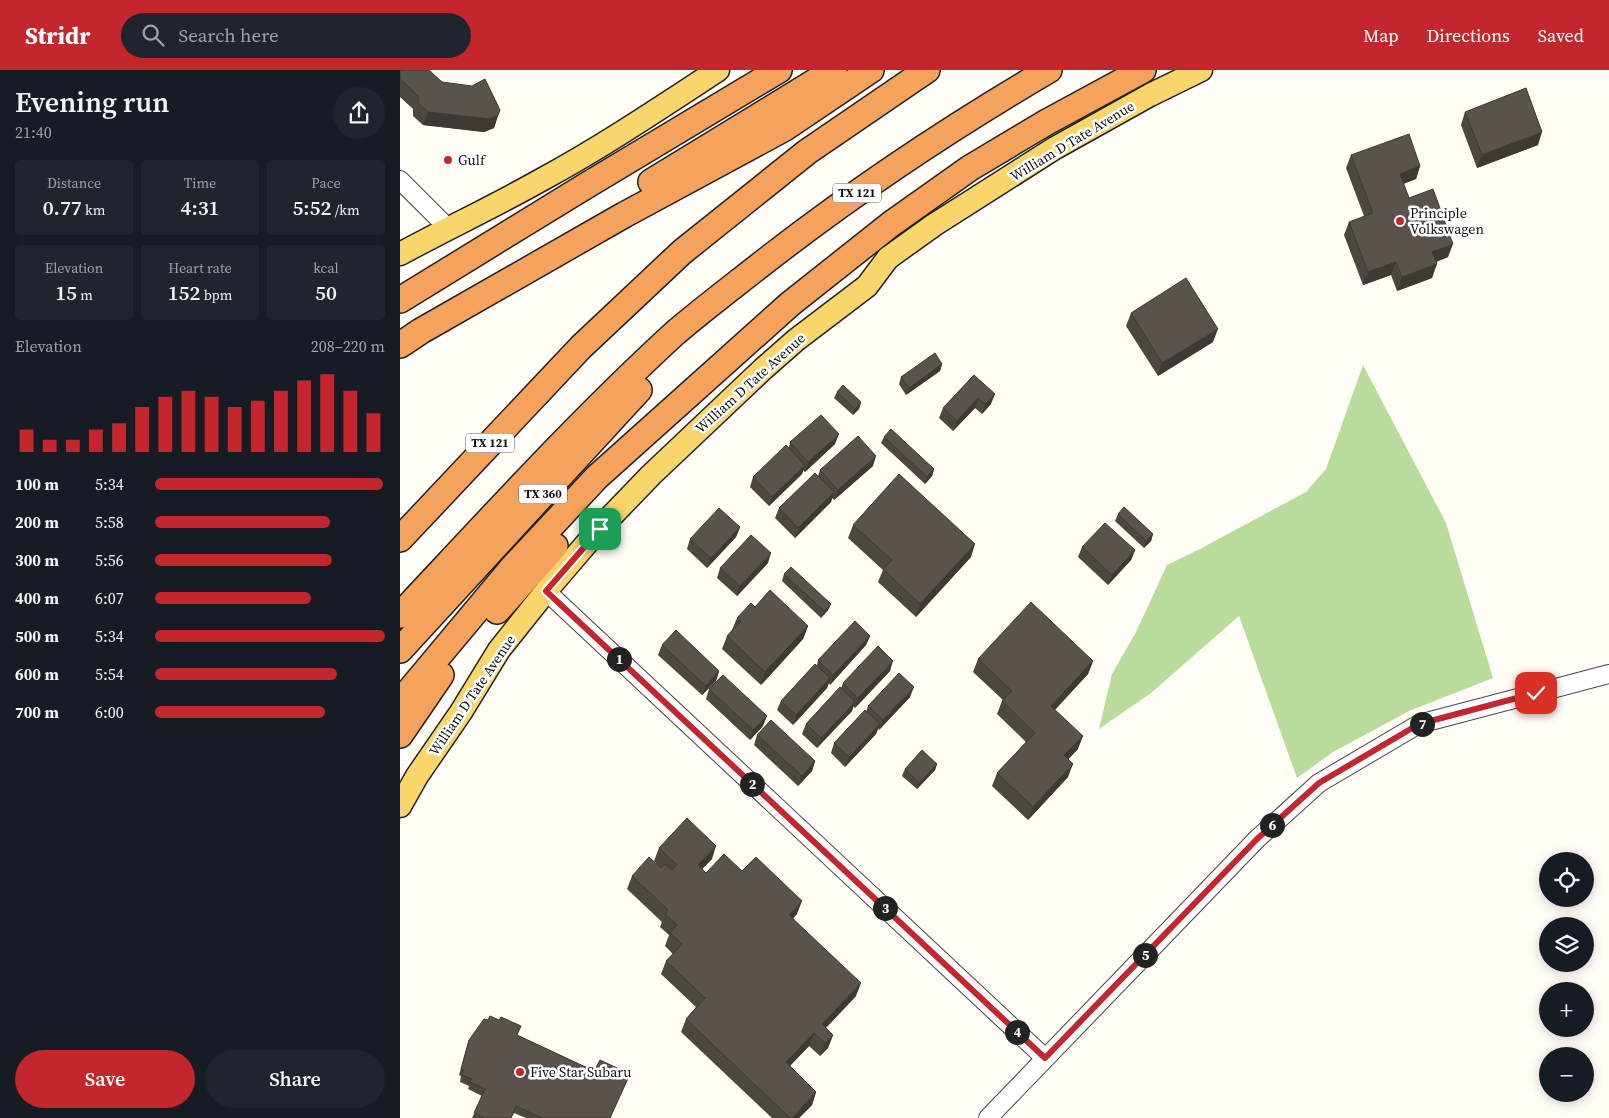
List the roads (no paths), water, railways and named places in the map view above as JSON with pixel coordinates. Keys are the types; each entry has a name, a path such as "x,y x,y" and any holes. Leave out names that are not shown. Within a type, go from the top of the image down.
{"highway":[{"path":"400,300 779,70"},
{"path":"421,331 437,309 705,150 834,70"},
{"path":"400,345 421,331 624,215 785,128 871,70"},
{"name":"TX 121","path":"400,539 580,346 682,252 807,152 927,70"},
{"name":"TX 121","path":"400,614 538,466 676,333 821,218 884,173 962,122 1049,70"},
{"path":"400,702 512,568 597,478 790,304 913,208 1007,145 1143,70"},
{"name":"TX 360","path":"400,650 665,362 676,333"},
{"path":"400,735 446,668 653,438 657,425"}],"main road":[{"path":"400,254 540,182 614,139 718,70"},
{"name":"William D Tate Avenue","path":"400,806 417,776 461,712 499,650 546,591 600,529 651,475 762,368 867,286 888,258 934,225 1055,148 1150,95 1200,70"}],"street":[{"path":"400,180 448,228"},
{"path":"546,591 1045,1058"},
{"path":"988,1118 1257,839 1319,783 1419,724 1609,674"}],"place":[{"name":"Gulf","path":"448,160"},
{"name":"Principle Volkswagen","path":"1400,221"},
{"name":"Five Star Subaru","path":"520,1072"}]}
